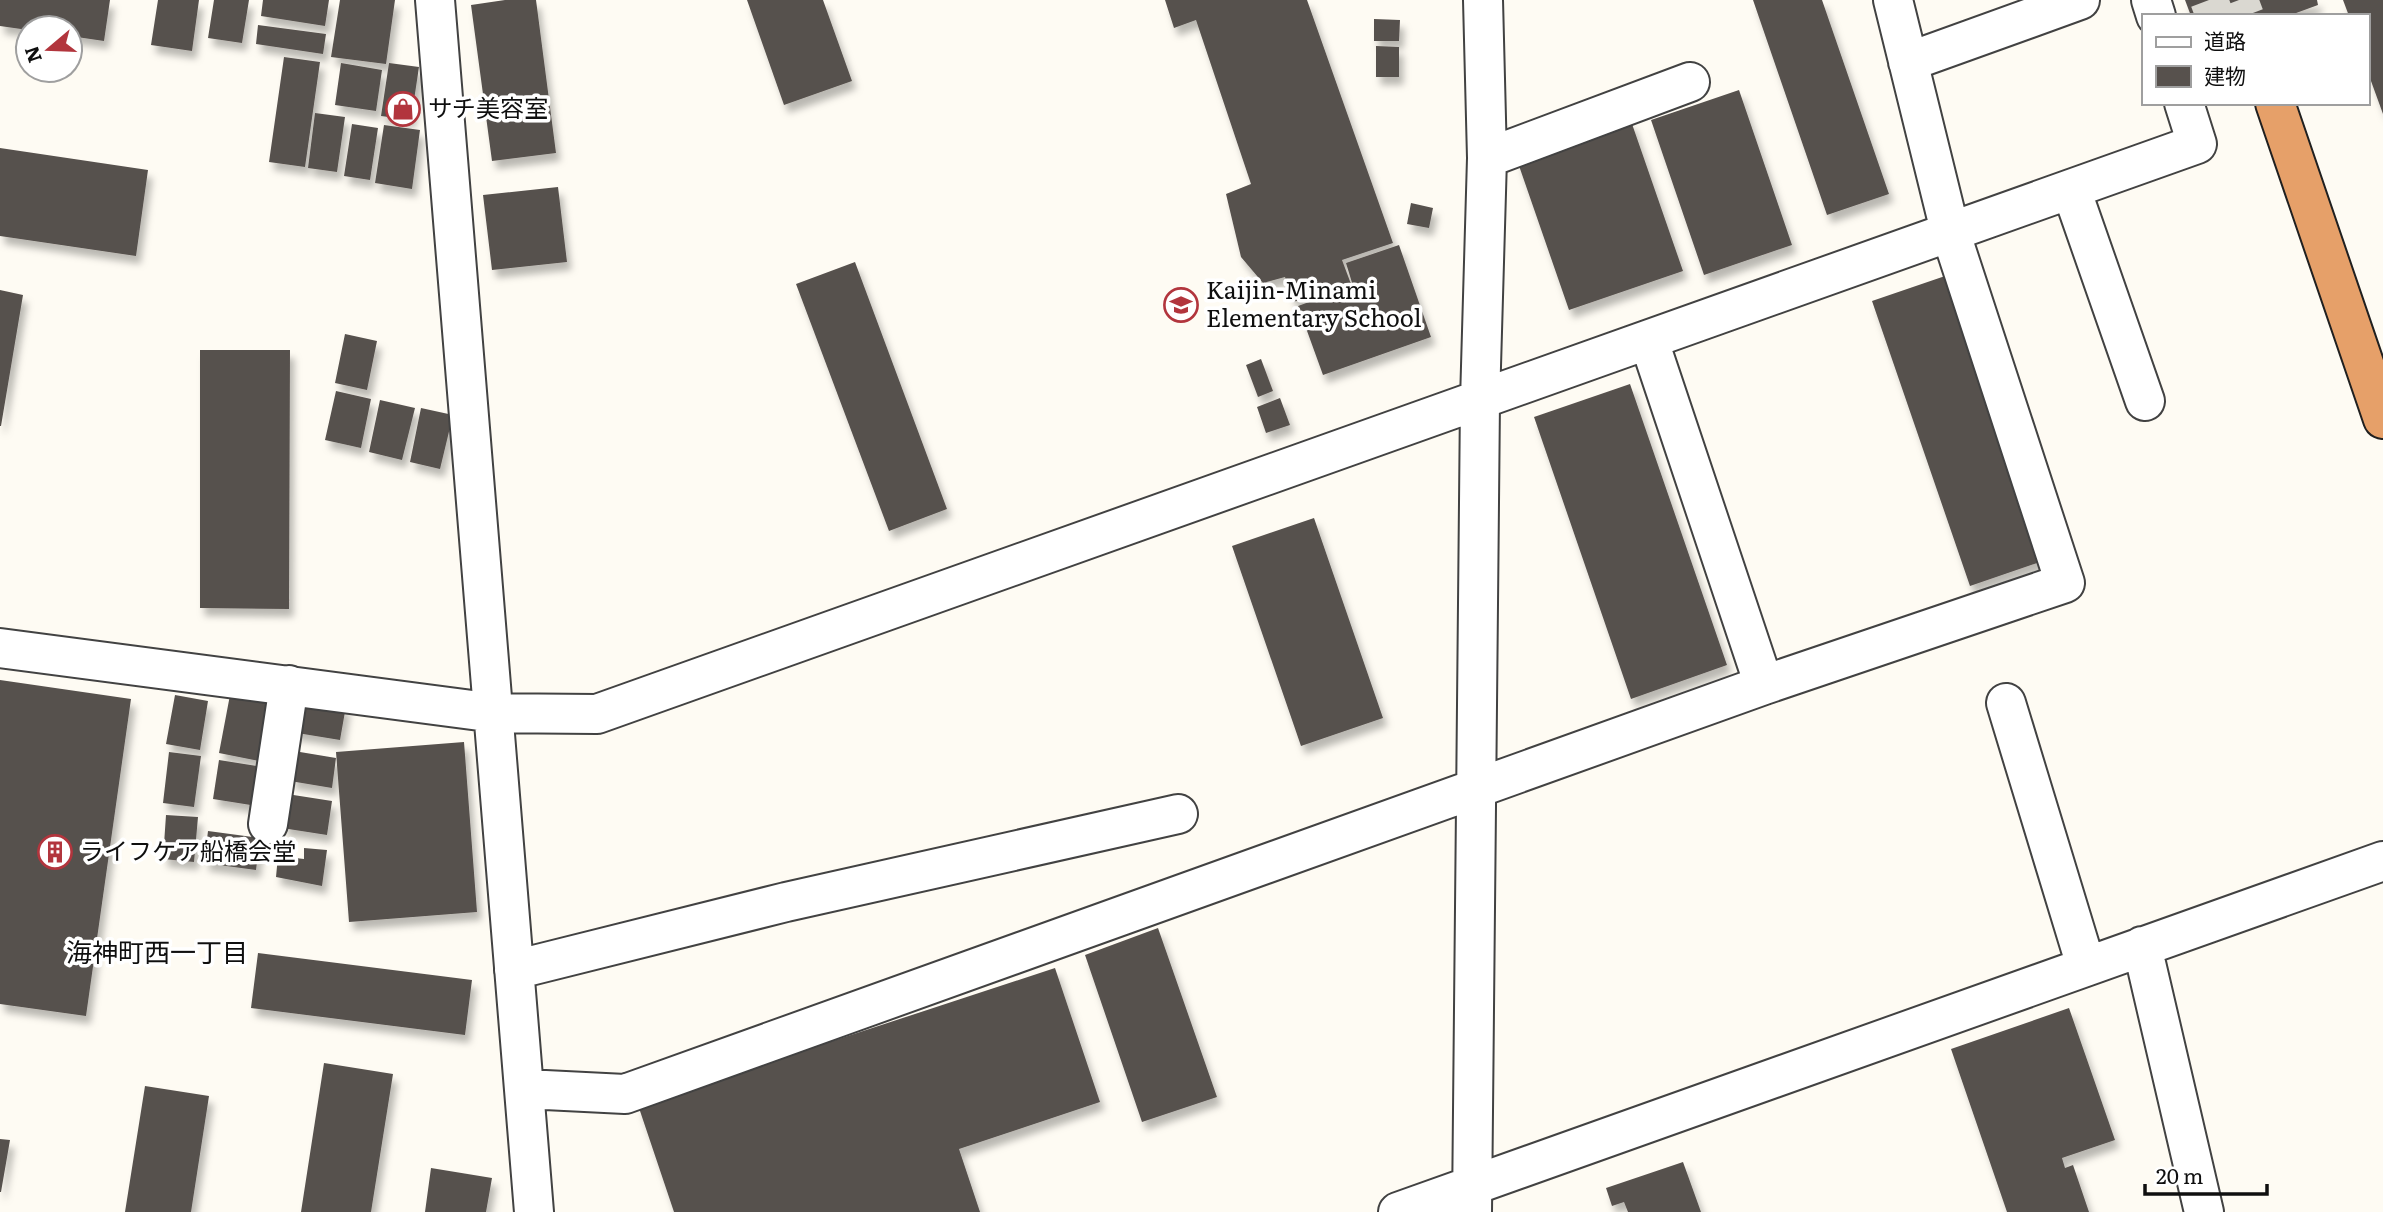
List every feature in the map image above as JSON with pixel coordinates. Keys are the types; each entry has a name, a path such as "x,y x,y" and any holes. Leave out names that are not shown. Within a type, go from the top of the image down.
{"highway":[{"path":"2249,105 2314,276 2380,411"},
{"path":"2276,105 2380,411"}],"street":[{"path":"435,0 534,1212"},
{"path":"1472,1199 1480,401 1487,158 1483,0"},
{"path":"525,1089 625,1094 1765,685 2065,583 1950,231 1893,0"},
{"path":"1908,62 2080,0"},
{"path":"1487,158 1690,82"},
{"path":"0,648 495,713 597,714 2197,144 2185,105"},
{"path":"2071,189 2145,401"},
{"path":"1649,341 1765,685"},
{"path":"268,824 289,685"},
{"path":"2006,703 2086,966"},
{"path":"514,970 786,902 1178,814"},
{"path":"1398,1212 1472,1199 2086,966 2383,861"},
{"path":"2142,946 2204,1212"}],"building":[{"path":"0,0 110,0 104,41 84,38 84,14 14,14 14,28 0,26"},
{"path":"158,0 199,0 192,51 151,45"},
{"path":"214,0 249,0 242,43 208,38"},
{"path":"263,0 329,0 325,26 261,16"},
{"path":"340,0 395,0 386,64 331,57"},
{"path":"505,0 536,0 556,153 492,161 471,5"},
{"path":"747,0 823,0 852,81 784,105"},
{"path":"1165,0 1307,0 1393,243 1342,260 1351,284 1293,302 1285,277 1263,283 1241,257 1226,194 1251,184 1196,20 1174,28"},
{"path":"1753,0 1822,0 1889,194 1827,215"},
{"path":"2185,0 2317,0 2318,5 2293,14 2190,14"},
{"path":"2343,0 2383,0 2383,114 2369,76 2369,14 2348,14"},
{"path":"1374,19 1400,20 1399,41 1374,41"},
{"path":"258,25 326,34 323,54 256,44"},
{"path":"1376,46 1399,47 1399,77 1376,77"},
{"path":"284,57 320,62 305,167 269,162"},
{"path":"341,63 382,70 376,111 335,105"},
{"path":"389,63 419,67 411,120 381,116"},
{"path":"1739,90 1792,245 1704,275 1651,120"},
{"path":"315,113 345,117 337,172 308,168"},
{"path":"1631,121 1683,271 1569,310 1517,160"},
{"path":"352,124 378,128 370,180 344,176"},
{"path":"384,125 420,130 412,189 375,183"},
{"path":"0,148 148,170 136,256 0,236"},
{"path":"558,187 567,262 492,270 483,195"},
{"path":"1411,203 1433,208 1429,228 1407,224"},
{"path":"1399,245 1431,337 1323,375 1298,306 1353,286 1346,263"},
{"path":"855,262 947,509 889,531 796,284"},
{"path":"1948,275 2046,560 1970,586 1872,301"},
{"path":"0,290 23,295 1,426 0,426"},
{"path":"345,334 377,341 367,390 335,383"},
{"path":"200,350 290,350 289,609 200,608"},
{"path":"1261,359 1273,391 1258,397 1246,365"},
{"path":"1630,384 1727,665 1631,699 1534,417"},
{"path":"336,391 371,399 361,448 325,440"},
{"path":"1280,398 1290,425 1266,433 1257,407"},
{"path":"380,400 415,408 402,460 369,452"},
{"path":"421,408 453,415 440,469 410,462"},
{"path":"1314,518 1383,718 1301,746 1232,546"},
{"name":"ライフケア船橋会堂","path":"0,680 131,699 86,1016 0,1004"},
{"path":"175,695 208,701 200,750 166,744"},
{"path":"230,695 270,703 259,761 219,753"},
{"path":"297,698 346,706 340,740 291,732"},
{"path":"464,742 477,912 349,922 336,752"},
{"path":"294,751 336,758 332,788 290,781"},
{"path":"169,752 201,756 194,807 163,803"},
{"path":"219,760 263,767 257,806 213,799"},
{"path":"287,794 332,801 327,835 282,828"},
{"path":"166,815 198,817 194,862 163,859"},
{"path":"208,831 260,838 256,870 204,863"},
{"path":"304,848 327,850 322,886 276,877 278,856 304,859"},
{"path":"1158,928 1217,1097 1142,1122 1085,955"},
{"path":"258,953 472,980 465,1035 251,1008"},
{"path":"1055,968 1100,1102 959,1149 980,1212 674,1212 638,1105"},
{"path":"2069,1008 2115,1140 2062,1158 2065,1168 2073,1165 2089,1212 2007,1212 1951,1049"},
{"path":"324,1063 393,1074 371,1212 301,1212"},
{"path":"145,1086 209,1096 191,1212 125,1212"},
{"path":"0,1139 10,1140 1,1192 0,1192"},
{"path":"1683,1162 1701,1212 1628,1212 1624,1202 1612,1206 1606,1188"},
{"path":"431,1168 492,1178 486,1212 425,1212"}],"tunnel":[{"path":"2209,0 2214,14"},
{"path":"2239,0 2244,14"}],"place":[{"name":"サチ美容室","path":"403,109"},
{"name":"Kaijin-Minami Elementary School","path":"1181,305"},
{"name":"ライフケア船橋会堂","path":"55,852"}],"district":[{"name":"海神町西一丁目","path":"157,953"}]}
